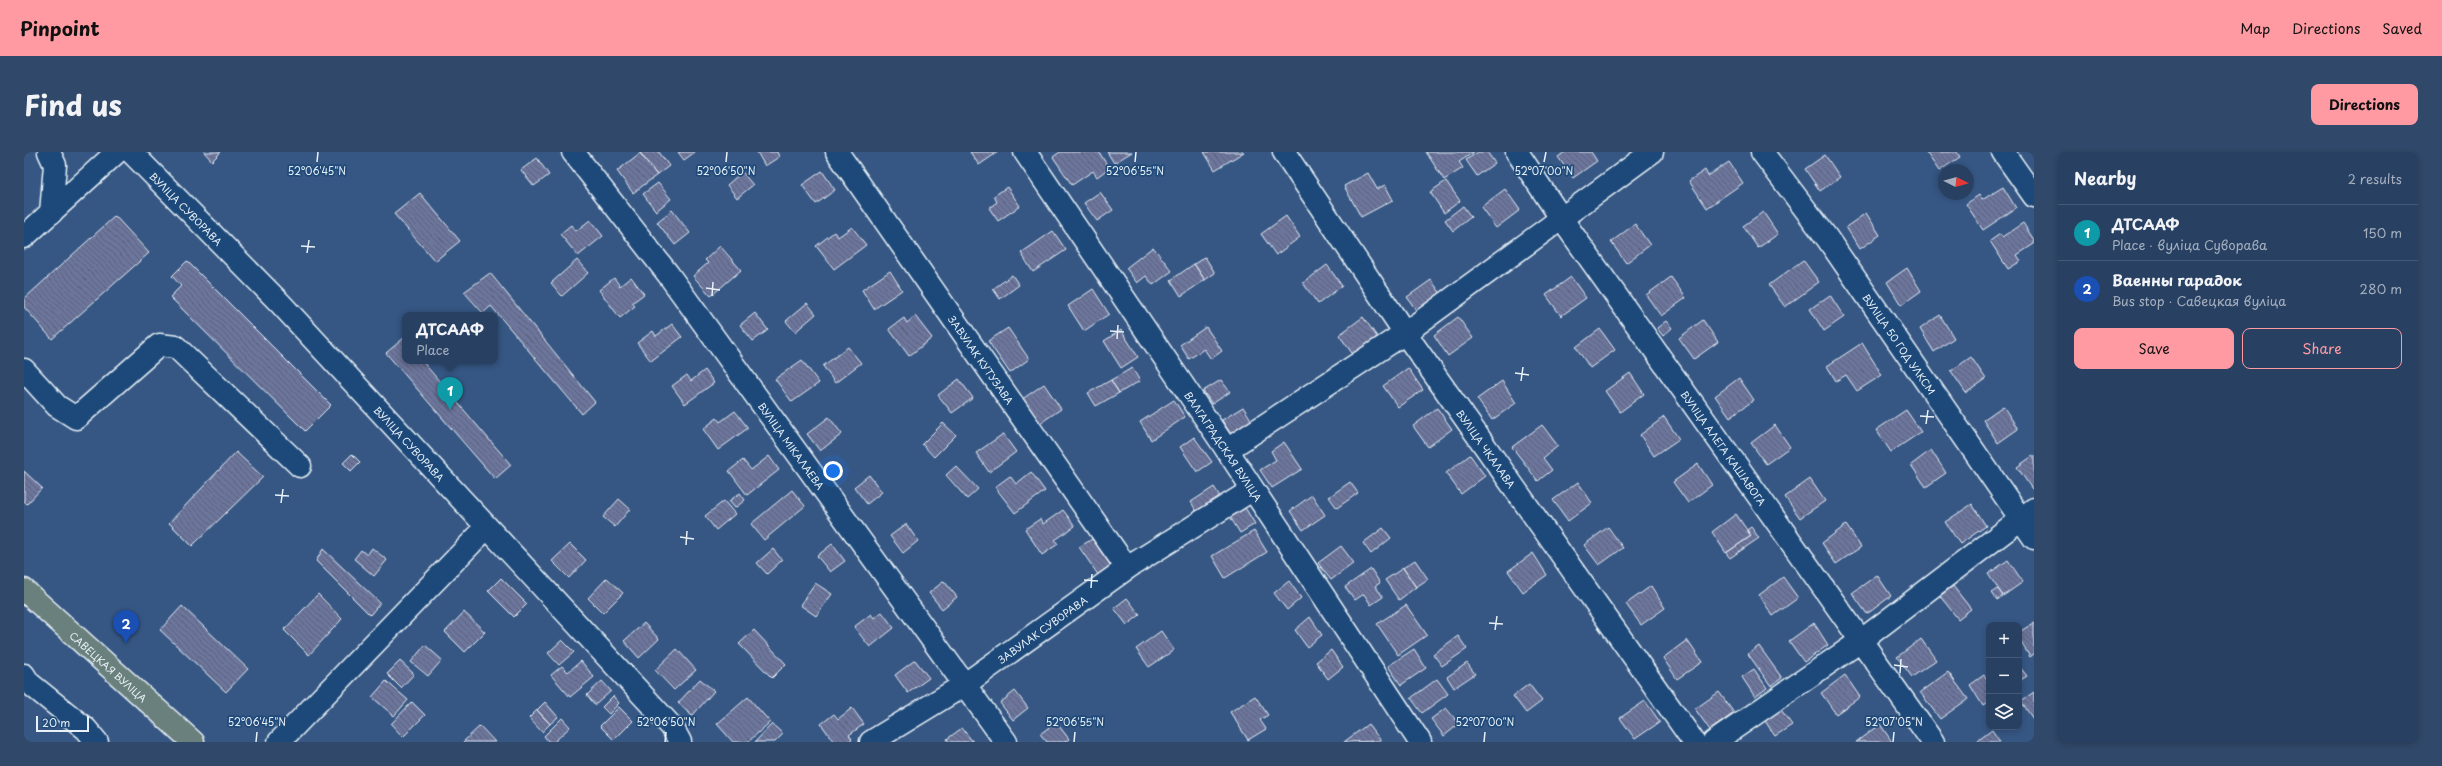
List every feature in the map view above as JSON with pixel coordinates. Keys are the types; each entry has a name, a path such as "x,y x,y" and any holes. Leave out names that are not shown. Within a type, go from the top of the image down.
{"main road":[{"name":"САВЕЦКАЯ ВУЛІЦА","path":"24,590 193,742"}],"street":[{"path":"49,152 55,165 51,213"},
{"path":"24,237 117,152"},
{"name":"ВУЛІЦА СУВОРАВА","path":"131,152 280,303 486,528 672,727 680,742"},
{"name":"ВУЛІЦА МІКАЛАЕВА","path":"573,152 668,274 1006,742"},
{"name":"ЗАВУЛАК КУТУЗАВА","path":"837,152 1127,568"},
{"name":"ВАЛГАГРАДСКАЯ ВУЛІЦА","path":"1025,152 1227,450 1420,742"},
{"name":"ВУЛІЦА ЧКАЛАВА","path":"1284,152 1405,334 1694,742"},
{"name":"ВУЛІЦА АЛЕГА КАШАВОГА","path":"1517,152 1561,218 1933,742"},
{"path":"1227,450 1405,334 1652,152"},
{"name":"ВУЛІЦА 50 ГОД УЛКСМ","path":"1762,152 1827,238 2027,514 2034,538"},
{"path":"2003,152 2034,196"},
{"path":"24,370 57,406 76,418 159,344 176,347 300,466"},
{"name":"ЗАВУЛАК СУВОРАВА","path":"871,742 964,685 1127,568 1252,490"},
{"path":"1714,742 1862,640 2027,514"},
{"path":"279,742 486,528"},
{"path":"24,675 29,683 86,729 97,742"}],"building":[{"path":"204,152 221,152 212,161"},
{"path":"659,152 669,166 657,175 640,153"},
{"path":"678,152 695,152 684,160"},
{"path":"757,152 777,152 779,157 765,166"},
{"path":"970,152 998,152 979,165"},
{"path":"1060,152 1099,152 1109,168 1097,177 1093,171 1072,185 1053,157"},
{"path":"1107,152 1132,152 1114,163"},
{"path":"1204,152 1244,152 1215,170"},
{"path":"1426,152 1474,152 1459,162 1463,168 1444,180"},
{"path":"1478,152 1487,152 1495,163 1477,176 1466,160"},
{"path":"1565,152 1591,152 1597,161 1573,178 1558,157"},
{"path":"1926,152 1957,152 1960,157 1950,164 1938,164 1938,170"},
{"path":"640,153 657,175 633,193 617,171"},
{"path":"1825,155 1840,177 1820,191 1805,169"},
{"path":"537,158 549,175 534,186 521,170"},
{"path":"1729,162 1743,183 1707,208 1689,181 1705,170 1708,176"},
{"path":"822,171 835,190 816,204 802,185"},
{"path":"742,172 753,185 737,198 727,185"},
{"path":"1368,173 1377,189 1385,185 1393,200 1361,217 1344,186"},
{"path":"1446,181 1460,201 1444,213 1430,192"},
{"path":"658,183 671,199 656,211 643,194"},
{"path":"1007,187 1020,206 998,221 989,208 997,202 994,196"},
{"path":"2003,187 2016,208 1983,230 1966,204 1974,200 1979,195 1982,200"},
{"path":"1505,189 1520,210 1496,228 1481,207"},
{"path":"1100,192 1113,210 1097,221 1084,203"},
{"path":"420,193 460,241 435,261 394,214"},
{"path":"1463,206 1471,217 1453,231 1445,220"},
{"path":"672,210 690,233 675,245 657,222"},
{"path":"1763,212 1778,234 1758,248 1743,226"},
{"path":"1866,213 1880,235 1860,249 1846,227"},
{"path":"115,216 149,253 52,339 24,307 24,299"},
{"path":"1286,216 1300,237 1276,255 1261,234"},
{"path":"590,220 603,236 578,256 560,234 571,225 576,231"},
{"path":"2023,223 2034,240 2034,244 2017,255 2021,261 2008,269 1990,241 2000,234 2002,237"},
{"path":"1635,224 1650,245 1626,263 1611,242"},
{"path":"852,227 866,245 834,269 816,246 834,232 838,237"},
{"path":"1053,231 1066,250 1033,272 1021,253"},
{"path":"720,246 741,270 711,296 693,276 708,263 705,260"},
{"path":"1153,247 1172,271 1153,285 1146,276 1137,283 1126,268"},
{"path":"1205,257 1215,273 1205,280 1194,264"},
{"path":"577,260 588,273 562,296 551,283"},
{"path":"1803,260 1819,282 1785,307 1769,285"},
{"path":"187,261 331,405 305,431 170,297 181,286 172,276"},
{"path":"1194,264 1205,280 1181,296 1171,280"},
{"path":"1327,265 1342,286 1318,304 1303,283"},
{"path":"1907,268 1921,291 1901,305 1887,282"},
{"path":"890,271 902,290 874,309 862,290"},
{"path":"490,273 595,402 582,414 498,314 498,312 496,312 491,306 482,312 464,292"},
{"path":"1012,275 1019,285 1000,299 993,289"},
{"path":"631,277 644,294 632,303 635,306 620,318 599,290 614,278 620,286"},
{"path":"1571,277 1586,298 1561,316 1546,295"},
{"path":"1671,277 1686,298 1661,316 1646,295"},
{"path":"1431,280 1442,295 1418,313 1407,297"},
{"path":"1093,289 1109,314 1084,331 1068,306"},
{"path":"1830,295 1844,317 1824,331 1810,309"},
{"path":"807,303 816,314 795,332 786,321"},
{"path":"755,313 768,330 753,341 740,325"},
{"path":"1940,315 1954,338 1934,352 1920,329"},
{"path":"915,316 932,338 909,356 889,329 904,318 907,323"},
{"path":"1363,317 1378,338 1354,356 1339,335"},
{"path":"1458,317 1473,338 1448,356 1434,335"},
{"path":"1703,320 1718,342 1694,359 1679,338"},
{"path":"1666,321 1672,328 1663,336 1657,328"},
{"path":"672,324 682,337 651,361 637,343 653,331 656,336"},
{"path":"1206,327 1222,351 1211,359 1204,349 1189,359 1180,345"},
{"path":"1008,328 1029,359 1010,373 988,341"},
{"path":"1600,329 1615,350 1590,368 1576,347"},
{"path":"1121,330 1138,357 1121,368 1104,341"},
{"path":"402,340 402,364 425,364 511,465 495,479 386,353"},
{"path":"1862,343 1882,375 1857,391 1846,375 1836,381 1827,366"},
{"path":"848,347 861,363 835,383 823,366"},
{"path":"1971,357 1986,379 1966,393 1951,371"},
{"path":"802,360 819,383 792,402 775,379"},
{"path":"1132,368 1140,381 1119,393 1111,380"},
{"path":"1408,368 1423,390 1398,407 1383,386"},
{"path":"705,370 714,383 685,404 672,386 687,375 691,381"},
{"path":"1630,373 1644,394 1620,412 1605,391"},
{"path":"1739,378 1754,400 1730,417 1715,396"},
{"path":"959,379 973,398 952,413 938,395"},
{"path":"1111,380 1119,393 1096,406 1088,393"},
{"path":"1221,380 1230,392 1212,404 1203,391"},
{"path":"1502,381 1516,403 1492,420 1477,399"},
{"path":"1044,384 1061,409 1039,424 1021,400"},
{"path":"1174,400 1185,417 1151,440 1140,422"},
{"path":"2003,406 2018,429 1998,443 1983,420"},
{"path":"1243,407 1254,424 1233,438 1222,420"},
{"path":"1437,408 1452,429 1428,447 1413,426"},
{"path":"1906,410 1921,432 1891,452 1876,430"},
{"path":"735,411 748,428 718,450 703,429 717,418 720,422"},
{"path":"829,417 842,434 820,451 807,434"},
{"path":"1664,417 1679,439 1654,456 1640,435"},
{"path":"943,423 956,435 934,457 922,444"},
{"path":"1542,425 1558,446 1543,458 1552,470 1538,481 1512,447"},
{"path":"1775,425 1790,447 1766,464 1751,443"},
{"path":"1003,434 1016,452 989,472 976,453"},
{"path":"1194,437 1212,462 1197,472 1180,447"},
{"path":"1284,442 1302,469 1272,488 1260,470 1276,460 1271,451"},
{"path":"1931,450 1946,473 1926,487 1911,465"},
{"path":"236,452 263,477 192,546 169,523"},
{"path":"352,454 360,462 351,471 343,463"},
{"path":"1470,455 1485,476 1461,494 1446,473"},
{"path":"2034,455 2034,488 2032,489 2017,467"},
{"path":"769,456 779,470 747,495 729,471 743,460 751,470"},
{"path":"1698,464 1712,485 1688,503 1673,482"},
{"path":"956,466 978,489 967,499 946,475"},
{"path":"24,471 42,488 27,504 24,501"},
{"path":"1031,472 1045,491 1015,513 995,487 1010,476 1016,484"},
{"path":"869,475 882,492 867,504 854,487"},
{"path":"1810,479 1825,501 1800,518 1785,497"},
{"path":"1350,482 1358,493 1337,508 1329,497"},
{"path":"1578,482 1592,503 1568,521 1553,500"},
{"path":"1214,487 1224,503 1200,517 1191,502"},
{"path":"792,490 805,506 764,540 751,524"},
{"path":"740,493 745,500 735,508 729,501"},
{"path":"1312,495 1325,515 1303,530 1290,511"},
{"path":"619,499 630,509 615,527 603,517"},
{"path":"724,501 735,514 716,530 705,516"},
{"path":"1972,504 1986,526 1960,544 1945,522"},
{"path":"1244,506 1255,524 1240,533 1229,515"},
{"path":"1063,510 1075,526 1055,540 1058,544 1042,555 1025,529 1040,519 1043,524"},
{"path":"1736,514 1751,536 1726,553 1712,532"},
{"path":"906,524 918,541 903,553 890,536"},
{"path":"1846,525 1861,547 1836,564 1822,543"},
{"path":"1608,527 1623,548 1599,565 1584,545"},
{"path":"1751,527 1759,538 1730,558 1726,553 1751,536 1747,530"},
{"path":"1383,528 1391,538 1371,554 1363,543"},
{"path":"1254,531 1267,552 1225,578 1212,556"},
{"path":"1094,538 1113,567 1099,576 1079,547"},
{"path":"570,544 586,560 569,578 552,561"},
{"path":"832,544 845,561 830,572 817,556"},
{"path":"1341,546 1354,563 1331,580 1318,563"},
{"path":"372,548 387,560 374,576 354,559 361,550 367,555"},
{"path":"323,549 380,603 370,615 316,561"},
{"path":"773,549 782,560 767,574 757,563"},
{"path":"1533,553 1547,575 1523,592 1508,571"},
{"path":"1415,560 1428,579 1416,587 1403,568"},
{"path":"2008,560 2023,582 2003,596 1988,574"},
{"path":"1403,568 1416,587 1399,600 1385,580"},
{"path":"1371,569 1380,583 1375,586 1383,597 1371,605 1364,594 1355,600 1345,587"},
{"path":"1877,575 1891,596 1867,614 1852,593"},
{"path":"1783,577 1798,598 1773,616 1759,595"},
{"path":"501,578 527,604 514,617 488,591"},
{"path":"607,578 623,593 603,613 588,598"},
{"path":"944,581 957,597 942,609 929,593"},
{"path":"1289,581 1301,598 1287,610 1274,593"},
{"path":"815,583 832,594 816,616 800,605"},
{"path":"1651,586 1665,608 1641,625 1626,604"},
{"path":"1953,586 1971,609 1958,619 1940,596"},
{"path":"1998,589 2003,596 1997,600 1992,593"},
{"path":"318,594 342,619 309,655 284,630"},
{"path":"1127,598 1140,615 1127,625 1114,608"},
{"path":"1406,605 1427,635 1398,655 1377,624"},
{"path":"182,606 248,669 226,692 160,630"},
{"path":"464,612 485,632 465,652 445,632"},
{"path":"882,612 894,628 870,647 854,627 871,614 874,618"},
{"path":"1310,617 1322,635 1307,647 1295,630"},
{"path":"644,623 659,639 639,658 624,641"},
{"path":"1814,623 1828,645 1804,662 1789,641"},
{"path":"2034,623 2034,654 2030,657 2022,644 2022,630"},
{"path":"754,630 786,664 772,678 739,644"},
{"path":"1161,631 1174,650 1149,667 1136,649"},
{"path":"1458,636 1467,649 1442,666 1433,654"},
{"path":"1921,639 1936,660 1912,677 1897,657"},
{"path":"562,640 574,652 559,665 548,653"},
{"path":"1687,640 1702,662 1677,679 1663,658"},
{"path":"425,645 442,660 428,676 411,662"},
{"path":"1759,646 1782,678 1771,686 1748,654"},
{"path":"677,649 696,670 674,690 655,670"},
{"path":"1414,649 1426,668 1401,685 1388,666"},
{"path":"1331,650 1343,667 1328,679 1316,662"},
{"path":"915,660 929,678 908,693 895,675"},
{"path":"400,661 414,674 401,688 387,674"},
{"path":"581,661 594,677 570,697 551,675 562,666 568,672"},
{"path":"1467,663 1475,674 1454,688 1447,677"},
{"path":"1754,669 1767,688 1755,697 1742,677"},
{"path":"2022,670 2027,676 2022,679"},
{"path":"1948,672 1968,699 1940,719 1920,692"},
{"path":"1845,675 1860,697 1836,714 1821,693"},
{"path":"1984,675 1986,678 1986,704 1983,706 1970,685"},
{"path":"700,679 714,691 692,716 678,703"},
{"path":"1437,679 1448,694 1422,713 1411,698"},
{"path":"386,681 408,700 394,716 372,697"},
{"path":"602,681 611,691 595,705 587,695"},
{"path":"1529,684 1542,701 1526,713 1513,696"},
{"path":"1015,691 1028,708 1013,720 1000,703"},
{"path":"1719,692 1734,713 1710,730 1695,709"},
{"path":"2034,692 2033,719 2022,702 2022,700"},
{"path":"613,696 619,703 609,714 602,707"},
{"path":"1255,696 1268,715 1260,720 1266,729 1248,740 1230,712"},
{"path":"748,697 770,722 748,742 733,742 717,724"},
{"path":"1645,701 1660,722 1635,739 1620,718"},
{"path":"412,702 425,715 403,737 391,724"},
{"path":"545,702 558,717 550,724 537,710"},
{"path":"619,707 633,721 614,740 600,726"},
{"path":"1779,707 1792,725 1775,736 1763,718"},
{"path":"852,708 864,724 849,735 852,739 848,742 834,742 821,724 834,714 838,719"},
{"path":"1446,708 1459,724 1444,736 1431,719"},
{"path":"537,710 550,724 542,732 529,718"},
{"path":"562,718 570,727 554,742 549,742 544,736"},
{"path":"1056,722 1069,739 1065,742 1047,742 1040,734"},
{"path":"772,724 783,734 775,742 755,742"},
{"path":"1368,724 1381,741 1344,742"},
{"path":"1880,724 1892,742 1856,742"},
{"path":"480,726 495,742 463,742"},
{"path":"962,728 973,742 949,742 947,739"},
{"path":"1992,730 2000,742 1976,742"}],"place":[{"name":"ДТСААФ","path":"450,410"},
{"name":"Ваенны гарадок","path":"126,643"}]}
